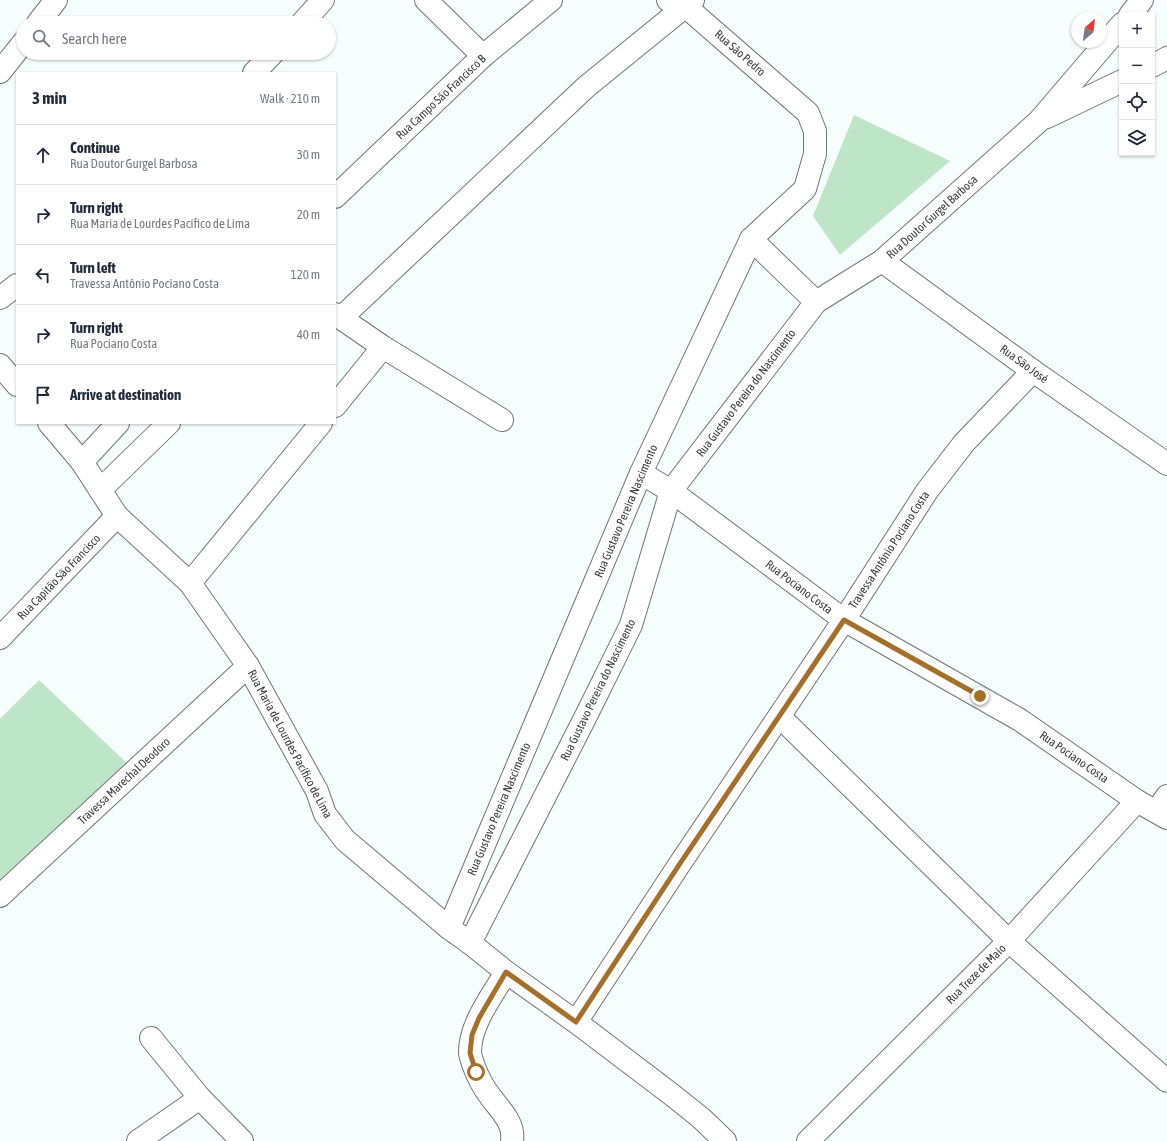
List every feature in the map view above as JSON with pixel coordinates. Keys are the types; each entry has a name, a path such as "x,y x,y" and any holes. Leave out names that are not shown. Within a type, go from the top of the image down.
{"street":[{"path":"43,16 56,0"},
{"path":"308,16 323,0"},
{"path":"426,0 483,56"},
{"name":"Rua Campo São Francisco B","path":"336,196 483,56 551,0"},
{"path":"1132,12 1142,0"},
{"path":"502,420 383,347 338,316 586,87 682,2"},
{"name":"Rua Sāo Pedro","path":"682,2 808,113"},
{"name":"Rua Doutor Gurgel Barbosa","path":"816,302 882,261 1039,121 1119,28"},
{"path":"0,72 16,52"},
{"path":"1155,64 1167,58"},
{"path":"255,72 266,60"},
{"name":"Rua Doutor Gurgel Barbosa","path":"1039,121 1119,82"},
{"name":"Rua Gustavo Pereira Nascimento","path":"449,928 641,473 751,239 805,189 815,154 815,131 808,113"},
{"path":"751,239 816,302"},
{"name":"Rua São José","path":"882,261 1033,371 1167,464"},
{"path":"0,298 16,286"},
{"name":"Rua Gustavo Pereira do Nascimento","path":"470,943 583,723 631,625 671,492 816,302"},
{"path":"336,405 383,347"},
{"path":"0,365 16,384"},
{"name":"Travessa Antônio Pociano Costa","path":"576,1022 677,868 844,620 927,491 964,443 1033,371"},
{"name":"Rua Maria de Lourdes Pacífico de Lima","path":"50,424 82,462 117,516 190,583 248,666 317,791 325,814 345,840 449,928 671,1094 701,1118 725,1141"},
{"path":"82,462 117,424"},
{"path":"100,490 168,424"},
{"path":"190,583 320,424"},
{"name":"Rua Pociano Costa","path":"641,473 671,492 844,620 1020,720 1137,801 1164,808"},
{"name":"Rua Capitão São Francisco","path":"0,638 117,516"},
{"name":"Travessa Marechal Deodoro","path":"0,896 248,666"},
{"path":"780,716 1009,941 1167,1081"},
{"name":"Rua Treze de Maio","path":"808,1141 1009,941 1137,801"},
{"path":"506,972 479,1018 472,1035 470,1053 476,1072 489,1095 506,1117 512,1128 512,1141"},
{"path":"151,1038 200,1098 242,1141"},
{"path":"138,1141 200,1098"}],"green space":[{"path":"854,115 950,161 840,255 813,216"},
{"path":"39,680 131,767 0,897 0,719"}],"route":[{"path":"476,1072 470,1053 472,1035 479,1018 506,972 576,1022 677,868 844,620 980,696"}]}
